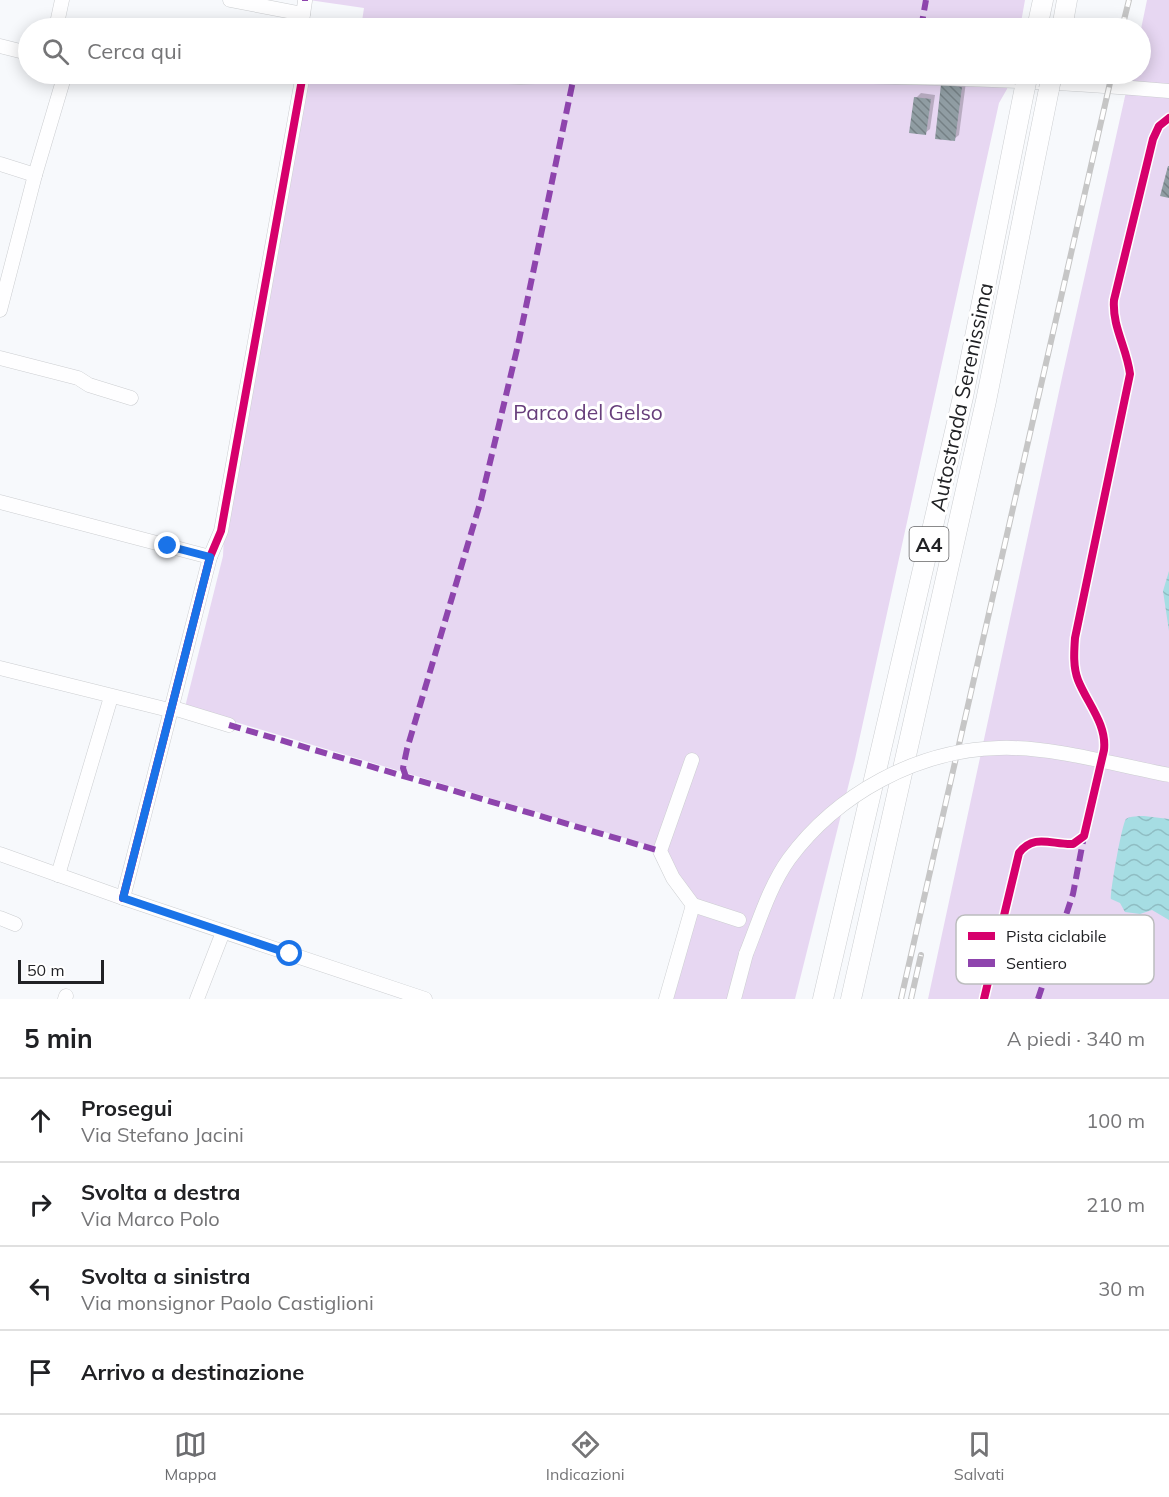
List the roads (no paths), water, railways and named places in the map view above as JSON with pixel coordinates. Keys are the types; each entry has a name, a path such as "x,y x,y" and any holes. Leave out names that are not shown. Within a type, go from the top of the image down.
{"highway":[{"path":"1039,18 1043,0"},
{"path":"1064,18 1067,0"},
{"name":"Autostrada Serenissima","path":"823,999 963,397 1026,84"},
{"name":"Autostrada Serenissima","path":"851,999 986,401 1050,84"}],"street":[{"path":"58,18 62,0"},
{"path":"230,0 304,7"},
{"path":"0,46 18,50"},
{"path":"0,310 35,175 62,84"},
{"path":"123,898 210,557 221,531 301,84"},
{"path":"1093,84 1169,91"},
{"path":"0,164 35,175"},
{"path":"0,252 14,256"},
{"path":"0,358 78,378 89,385 131,398"},
{"path":"0,502 210,557"},
{"path":"0,668 111,697 229,724"},
{"path":"58,875 111,697"},
{"path":"734,999 746,954 771,891 788,860 834,811 885,778 937,758 999,748 1034,750 1169,775"},
{"path":"692,760 660,851 674,878 693,905 739,920"},
{"path":"0,854 123,898 425,999"},
{"path":"666,999 693,905"},
{"path":"0,918 15,924"},
{"path":"197,999 223,932"}],"water":[{"path":"1169,571 1169,631 1163,591"},
{"path":"1144,816 1169,819 1169,920 1152,910 1140,914 1125,912 1120,903 1111,899 1124,823 1128,818"}],"railway":[{"path":"1124,18 1129,0"},
{"path":"901,999 1110,84"},
{"path":"911,999 921,955"}],"park label":[{"name":"Parco del Gelso","path":"588,412"}]}
